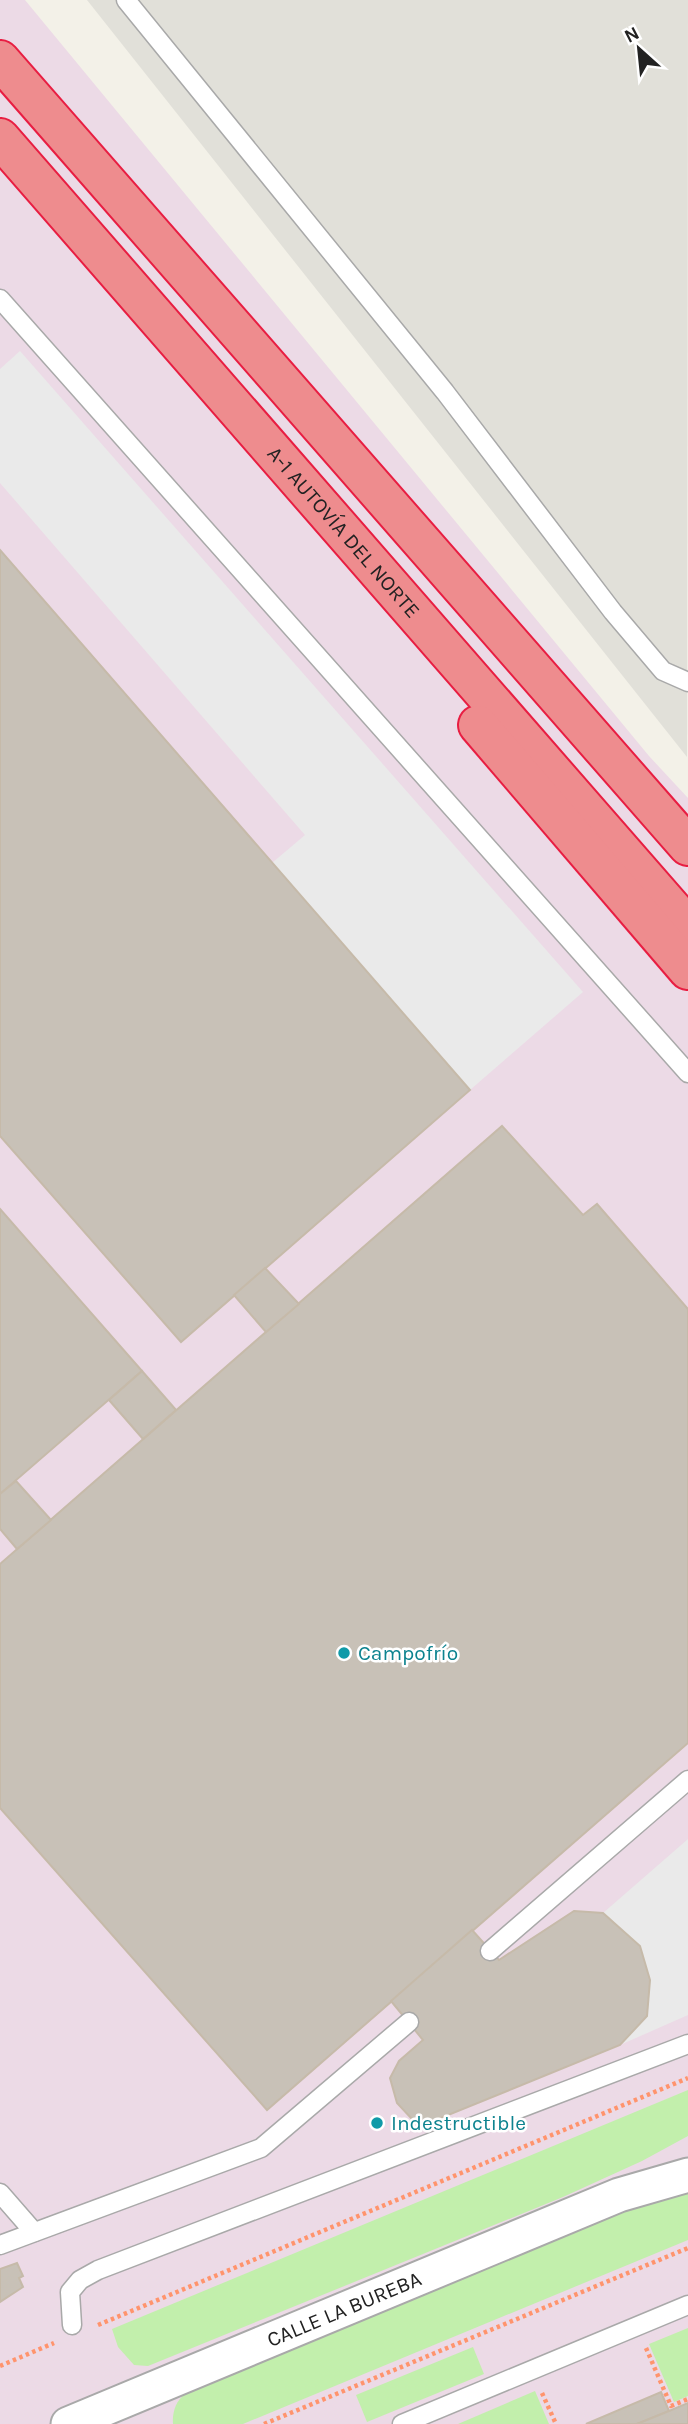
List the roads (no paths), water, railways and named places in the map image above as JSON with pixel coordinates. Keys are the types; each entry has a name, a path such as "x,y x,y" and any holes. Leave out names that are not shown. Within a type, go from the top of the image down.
{"highway":[{"path":"0,60 688,846"},
{"name":"A-1 AUTOVÍA DEL NORTE","path":"0,138 688,927"},
{"path":"318,502 392,624 688,970"}],"street":[{"name":"CALLE LA BUREBA","path":"620,2195 688,2155"},
{"name":"CALLE LA BUREBA","path":"68,2424 620,2195 688,2175"}],"lane":[{"path":"126,0 411,349 613,611 663,671 688,682"},
{"path":"0,299 688,1073"},
{"path":"491,1951 688,1780"},
{"path":"0,2245 261,2148 409,2022"},
{"path":"75,2331 70,2292 80,2280 98,2270 688,2044"},
{"path":"0,2193 34,2232"},
{"path":"402,2424 688,2305"}],"place":[{"name":"Campofrío","path":"344,1653"},
{"name":"Indestructible","path":"377,2123"}]}
